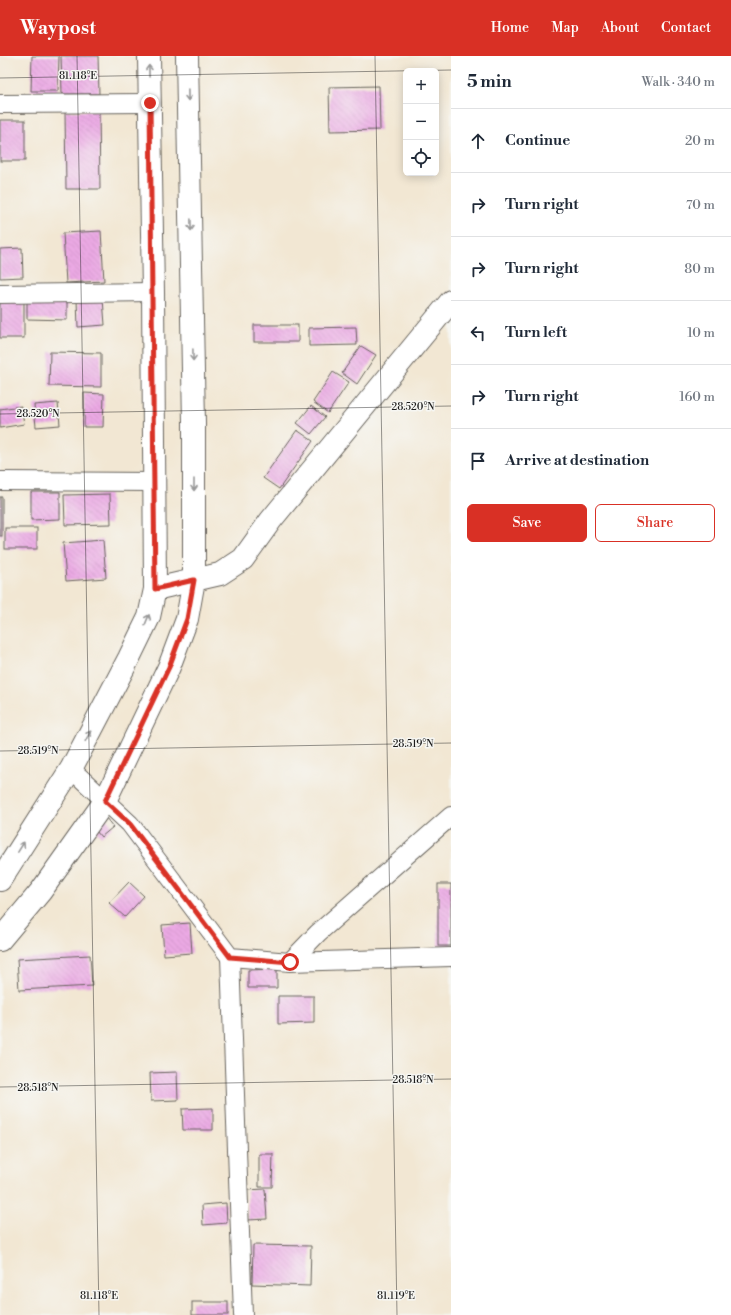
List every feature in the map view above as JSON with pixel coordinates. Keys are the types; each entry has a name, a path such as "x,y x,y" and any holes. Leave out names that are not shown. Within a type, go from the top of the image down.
{"main road":[{"path":"0,880 71,769 146,623 155,589 153,292 149,56"},
{"path":"0,940 41,891 105,801 169,667 187,619 194,580 194,407 187,56"},
{"path":"155,589 220,574 243,559 271,520 451,301"}],"street":[{"path":"0,104 150,103"},
{"path":"0,294 153,292"},
{"path":"0,481 155,482"},
{"path":"71,769 130,824 230,957 243,1315"},
{"path":"290,962 318,933 451,816"},
{"path":"230,957 290,962 451,957"}],"building":[{"path":"32,56 59,56 58,91 31,91"},
{"path":"61,56 98,56 99,94 62,94"},
{"path":"379,86 380,130 330,131 329,87"},
{"path":"65,111 99,111 100,189 66,189"},
{"path":"0,120 25,120 25,161 0,161"},
{"path":"101,231 104,281 66,283 63,233"},
{"path":"22,248 23,277 0,278 0,249"},
{"path":"27,299 67,300 67,320 27,319"},
{"path":"103,299 105,325 78,327 77,300"},
{"path":"0,301 24,301 24,338 0,338"},
{"path":"254,325 298,325 298,342 254,342"},
{"path":"356,327 357,345 309,346 309,328"},
{"path":"361,346 376,355 357,384 342,373"},
{"path":"50,352 101,353 101,387 49,386"},
{"path":"333,372 349,382 328,413 313,402"},
{"path":"84,393 104,394 103,427 84,427"},
{"path":"58,403 60,425 36,427 34,405"},
{"path":"21,406 24,424 0,428 0,409"},
{"path":"311,406 325,417 311,434 297,423"},
{"path":"297,430 313,441 279,489 263,478"},
{"path":"31,492 60,492 60,519 31,520"},
{"path":"110,494 111,524 65,525 64,495"},
{"path":"0,497 2,497 2,536 0,536"},
{"path":"5,528 37,528 37,549 5,549"},
{"path":"103,540 106,578 66,581 63,543"},
{"path":"99,809 113,827 101,837 87,820"},
{"path":"129,882 144,896 125,917 109,903"},
{"path":"438,884 451,884 451,946 438,946"},
{"path":"190,923 192,953 164,955 162,925"},
{"path":"90,955 92,986 19,990 17,959"},
{"path":"277,969 277,988 248,988 248,970"},
{"path":"278,996 314,996 314,1023 278,1024"},
{"path":"177,1072 178,1100 151,1101 150,1073"},
{"path":"213,1108 213,1130 183,1130 182,1109"},
{"path":"259,1154 273,1154 272,1187 259,1187"},
{"path":"265,1189 267,1219 248,1220 247,1190"},
{"path":"226,1203 227,1223 203,1225 202,1205"},
{"path":"253,1245 311,1246 310,1286 252,1284"},
{"path":"192,1302 228,1302 228,1315 192,1315"}],"route":[{"path":"150,103 155,589 194,580 187,619 169,667 105,801 130,824 230,957 290,962"}]}
